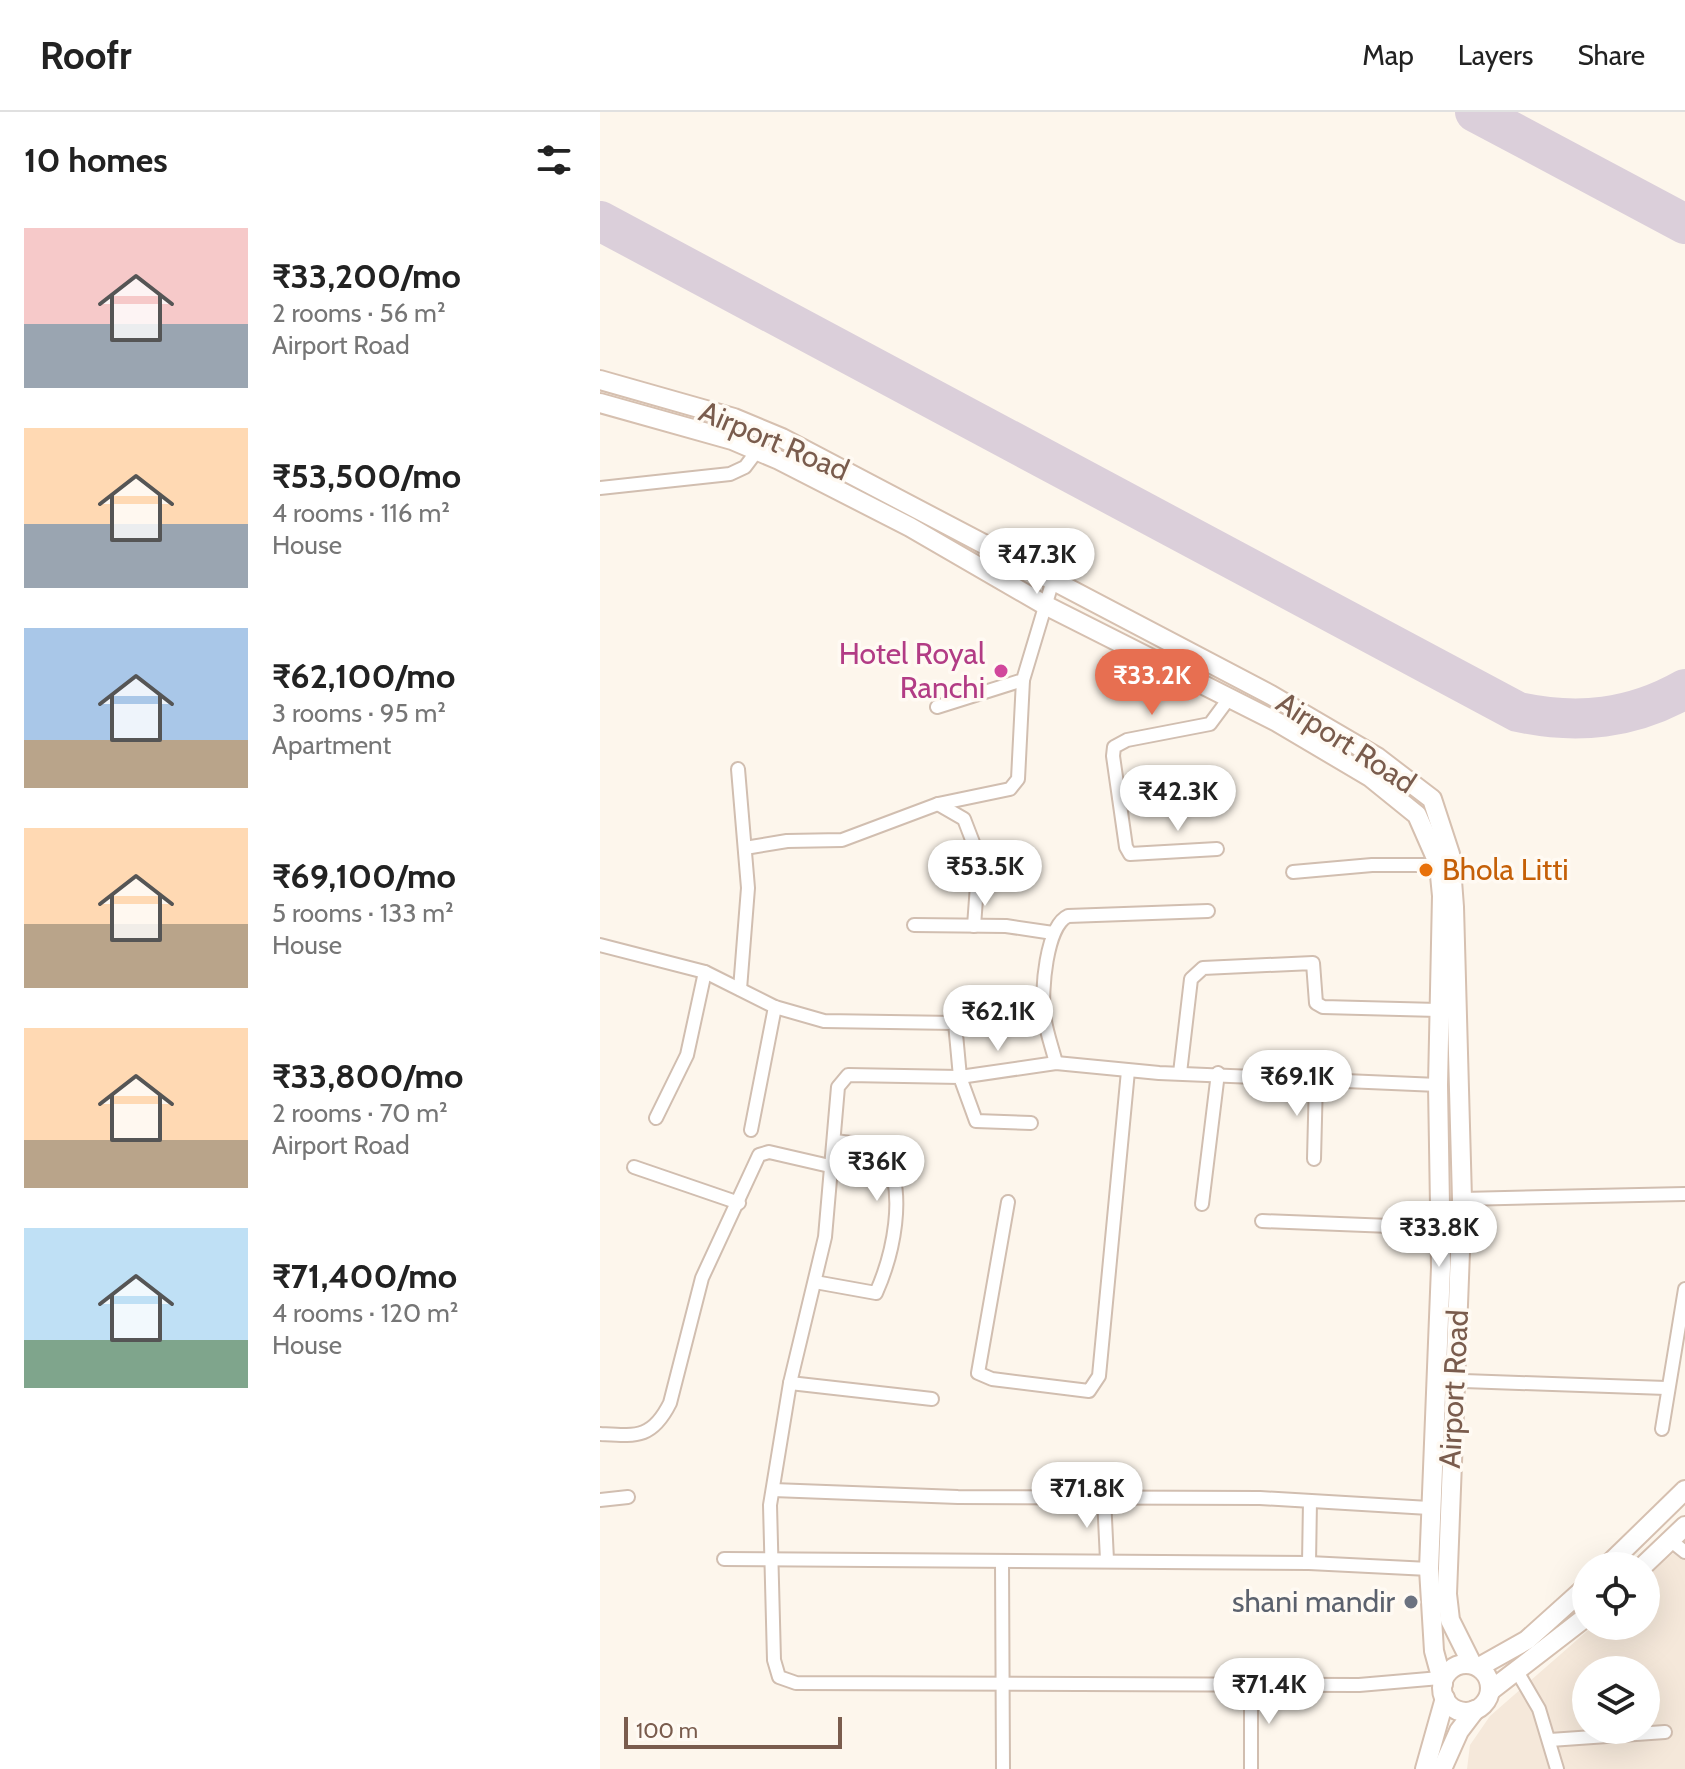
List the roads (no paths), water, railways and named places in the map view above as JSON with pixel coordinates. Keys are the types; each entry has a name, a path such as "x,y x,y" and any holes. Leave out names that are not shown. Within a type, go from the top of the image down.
{"street":[{"name":"Airport Road","path":"600,380 734,418 782,438 1271,695 1377,757 1432,799 1450,854 1454,907 1462,1199 1456,1382 1447,1522 1447,1606 1457,1636 1476,1666"},
{"name":"Airport Road","path":"600,403 757,451 910,527 1043,604 1230,697 1370,777 1417,815 1439,865 1442,896 1438,1010 1441,1228 1429,1569 1434,1651 1443,1687"},
{"path":"600,488 730,474 745,467 757,451"},
{"path":"745,848 787,841 842,840 938,804 1010,789 1018,779 1023,680 1043,604 1053,580"},
{"path":"937,707 1023,680"},
{"path":"1217,849 1130,854 1126,847 1114,747 1127,740 1210,724 1230,697"},
{"path":"738,769 747,917 740,989"},
{"path":"1119,797 1218,780"},
{"path":"938,804 964,819 979,858 974,926"},
{"path":"1293,872 1372,865 1439,865"},
{"path":"1056,1063 1044,1014 1044,981 1053,933 1061,919 1068,916 1208,911"},
{"path":"914,925 1006,926 1053,933"},
{"path":"600,945 705,972 775,1007 824,1021 955,1023 1002,1014 1044,1014"},
{"path":"1180,1073 1191,979 1203,968 1313,963 1316,1003 1323,1007 1438,1010"},
{"path":"656,1118 687,1055 705,972"},
{"path":"751,1130 775,1007"},
{"path":"955,1023 960,1077 976,1121 1031,1123"},
{"path":"1438,1085 1128,1071 1056,1063 960,1077 848,1075 838,1087 834,1167 815,1282 790,1383 769,1526 774,1660 782,1681 1443,1687"},
{"path":"1008,1202 978,1373 992,1379 1089,1391 1099,1376 1128,1071"},
{"path":"1202,1204 1218,1073"},
{"path":"1314,1159 1316,1079"},
{"path":"815,1282 876,1293 895,1215 893,1179 885,1155 867,1145 835,1141"},
{"path":"600,1434 639,1435 661,1420 670,1403 702,1278 739,1203 752,1164 759,1155 769,1152 834,1167"},
{"path":"634,1167 739,1203"},
{"path":"1462,1199 1685,1194"},
{"path":"1262,1221 1441,1228"},
{"path":"1662,1429 1666,1388 1685,1289"},
{"path":"1436,1380 1666,1388"},
{"path":"790,1383 932,1399"},
{"path":"773,1490 958,1497 1310,1501 1429,1508"},
{"path":"1621,1552 1685,1490"},
{"path":"600,1500 628,1497"},
{"path":"1104,1498 1107,1560"},
{"path":"1309,1563 1310,1501"},
{"path":"1660,1556 1678,1546 1685,1526"},
{"path":"724,1559 1107,1560 1309,1563 1429,1569"},
{"path":"1002,1561 1003,1769"},
{"path":"1425,1769 1443,1687 1453,1668 1476,1666 1527,1640 1572,1600"},
{"path":"1490,1691 1518,1673 1572,1629"},
{"path":"1442,1769 1459,1731 1475,1710 1486,1702 1490,1691 1488,1677 1476,1666"},
{"path":"1518,1673 1539,1709 1557,1769"},
{"path":"1251,1683 1251,1769"},
{"path":"1443,1687 1455,1709 1475,1710"},
{"path":"1550,1740 1665,1732"}],"place":[{"name":"Hotel Royal Ranchi","path":"1001,671"},
{"name":"Bhola Litti","path":"1426,870"},
{"name":"shani mandir","path":"1411,1602"}]}
